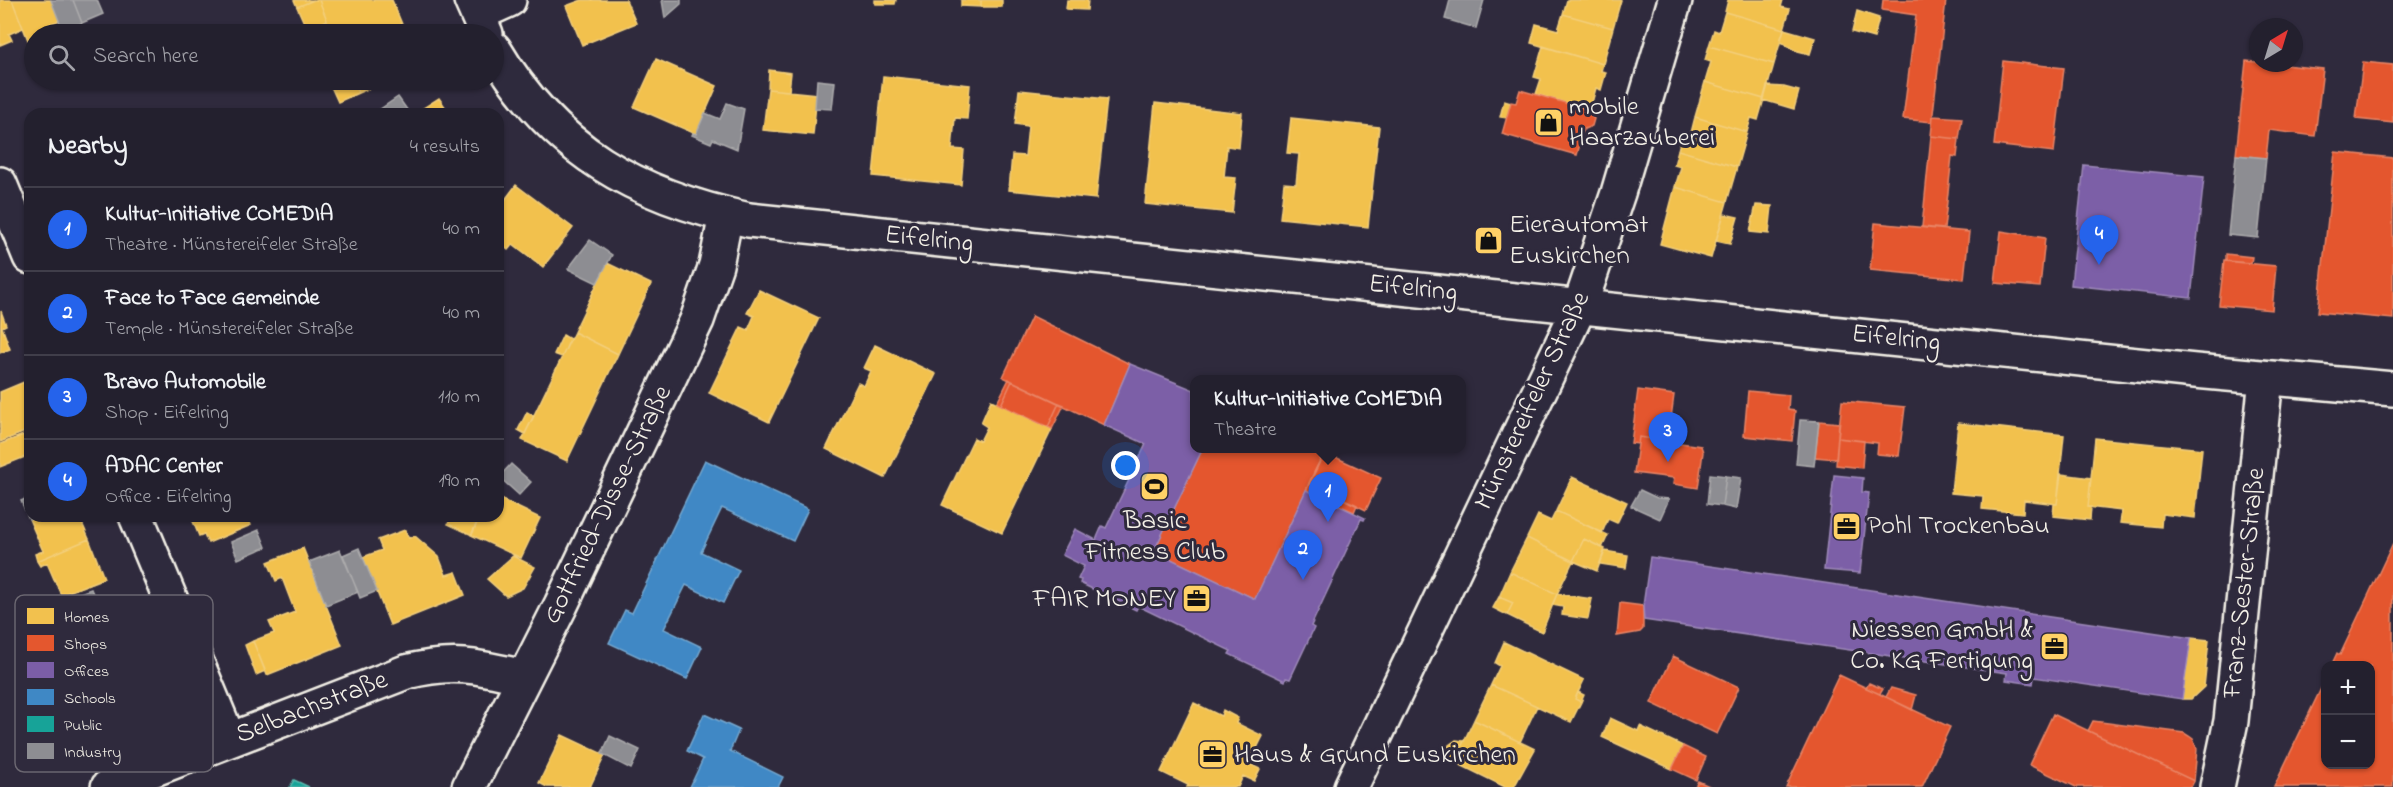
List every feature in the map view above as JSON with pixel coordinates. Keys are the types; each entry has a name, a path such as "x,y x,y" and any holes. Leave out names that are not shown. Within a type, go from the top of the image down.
{"street":[{"path":"478,16 509,0"},
{"name":"Münstereifeler Straße","path":"1351,787 1580,306 1618,193 1675,0"},
{"name":"Eifelring","path":"504,66 544,118 570,142 594,159 651,191 726,215 816,229 2266,378 2393,389"},
{"path":"0,184 24,242"},
{"name":"Gottfried-Disse-Straße","path":"470,787 561,605 697,320 716,265 726,215"},
{"name":"Franz-Sester-Straße","path":"2217,787 2231,720 2266,378"},
{"path":"138,522 169,595"},
{"name":"Selbachstraße","path":"213,746 406,672 432,665 478,666 523,677"},
{"path":"213,701 229,740"},
{"name":"Selbachstraße","path":"108,787 147,772"}],"building: Homes":[{"path":"0,0 12,0 23,28 9,34 12,40 0,45"},
{"path":"12,0 51,0 60,20 50,24 24,24 24,30"},
{"path":"294,0 314,0 297,7"},
{"path":"319,0 327,20 323,22 324,24 305,24 297,7"},
{"path":"319,0 392,0 402,24 324,24 323,22 327,20"},
{"path":"582,0 626,0 636,23 582,45 566,6"},
{"path":"875,0 896,0 895,4 875,4"},
{"path":"961,0 981,0 981,7 961,6"},
{"path":"981,0 1002,0 1002,7 981,7"},
{"path":"1067,0 1088,0 1087,10 1066,9"},
{"path":"1567,0 1621,0 1613,28 1563,14"},
{"path":"1728,0 1783,0 1781,7 1790,9 1784,29 1725,12"},
{"path":"1857,11 1879,18 1874,38 1852,32"},
{"path":"1725,12 1784,29 1774,64 1709,46 1714,30 1719,32"},
{"path":"1563,14 1613,28 1603,64 1531,43 1536,24 1558,30"},
{"path":"1784,29 1815,38 1810,54 1794,50 1780,41"},
{"path":"1543,46 1603,64 1601,71 1606,72 1601,90 1596,88 1590,110 1536,94 1541,79 1534,77"},
{"path":"1709,46 1774,64 1764,99 1705,82 1711,62 1705,60"},
{"path":"656,59 717,86 696,134 634,107"},
{"path":"769,70 791,73 789,91 768,89"},
{"path":"883,76 970,85 967,119 955,118 952,149 964,150 961,185 873,176"},
{"path":"1705,82 1764,99 1758,120 1751,118 1747,132 1695,117"},
{"path":"1767,86 1799,91 1794,109 1763,100"},
{"path":"768,89 817,94 813,135 763,130"},
{"path":"333,90 357,90 358,93 338,102"},
{"path":"1019,90 1107,99 1096,199 1009,190 1012,155 1025,156 1028,126 1015,124"},
{"path":"439,98 446,108 423,108"},
{"path":"1504,101 1511,103 1507,118 1500,117"},
{"path":"1155,103 1242,113 1239,148 1227,146 1224,177 1236,178 1232,213 1145,204"},
{"path":"1695,117 1747,132 1737,167 1678,150 1682,135 1690,137"},
{"path":"1291,118 1379,127 1368,227 1280,218 1284,183 1296,184 1299,154 1287,153"},
{"path":"1678,150 1737,167 1727,202 1675,187 1681,167 1674,165"},
{"path":"516,185 573,228 543,267 513,244 508,250 504,247 504,201"},
{"path":"1675,187 1727,202 1711,258 1660,244"},
{"path":"1756,205 1772,206 1769,234 1750,232"},
{"path":"1724,214 1738,217 1730,244 1716,241"},
{"path":"607,263 651,284 618,354 574,332"},
{"path":"759,290 819,318 769,422 709,393 741,327 748,330 754,316 747,313"},
{"path":"1,311 6,325 2,327 10,349 0,353"},
{"path":"574,332 618,354 567,461 522,440"},
{"path":"563,335 570,339 562,357 554,354"},
{"path":"875,345 936,374 885,478 826,449 858,383 864,386 871,371 864,368"},
{"path":"24,382 24,432 0,442 0,392"},
{"path":"991,400 1052,429 1002,533 942,505 974,438 980,441 987,427 981,423"},
{"path":"527,412 534,416 525,434 518,430"},
{"path":"1958,423 2064,435 2057,504 2024,500 2023,513 1982,509 1983,496 1951,493"},
{"path":"24,435 24,457 0,467 0,444"},
{"path":"2095,438 2202,449 2195,518 2162,514 2161,527 2120,523 2122,511 2088,507"},
{"path":"2061,474 2091,478 2088,507 2091,507 2090,520 2053,516"},
{"path":"1572,477 1627,502 1617,523 1608,519 1602,533 1556,511"},
{"path":"504,501 540,518 521,558 471,535 477,522 504,522"},
{"path":"1556,511 1608,535 1602,548 1584,539 1573,561 1527,538 1538,515 1551,521"},
{"path":"30,522 82,522 89,539 37,561 35,554 43,551"},
{"path":"193,522 250,522 251,525 208,543 204,534 199,536"},
{"path":"449,522 477,522 472,535 448,524"},
{"path":"405,530 409,538 415,536 439,557 446,575 456,572 465,595 390,625 363,557 382,550 378,540"},
{"path":"1527,538 1573,561 1557,594 1510,572"},
{"path":"89,539 104,578 61,595 47,563 40,566 37,561"},
{"path":"1584,539 1605,549 1597,571 1573,561"},
{"path":"303,548 342,645 267,675 253,641 274,633 269,622 295,612 282,578 276,581 268,562"},
{"path":"1605,551 1628,555 1626,568 1600,564"},
{"path":"513,556 535,567 523,588 506,596 487,579"},
{"path":"1510,572 1557,594 1542,632 1507,615 1513,603 1499,597"},
{"path":"1557,594 1592,599 1588,619 1562,615 1563,607 1552,605"},
{"path":"1499,597 1513,603 1507,615 1493,608"},
{"path":"2191,638 2209,640 2204,687 2191,699 2182,699"},
{"path":"253,641 265,671 256,675 245,645"},
{"path":"1504,642 1584,680 1575,699 1581,702 1571,722 1491,685 1500,666 1495,663"},
{"path":"1491,685 1537,706 1520,742 1474,720"},
{"path":"1578,692 1584,695 1581,702 1575,699"},
{"path":"1194,703 1221,716 1223,710 1238,718 1236,723 1263,736 1249,764 1260,769 1254,781 1243,776 1238,787 1187,787 1188,785 1161,772"},
{"path":"1610,718 1638,731 1640,726 1683,746 1672,769 1602,737"},
{"path":"1474,720 1535,749 1514,787 1505,787 1454,762"},
{"path":"562,735 605,755 590,787 547,787 539,783"},
{"path":"1456,740 1464,741 1454,761 1449,757 1447,751 1449,745"}],"building: Shops":[{"path":"1883,0 1946,0 1932,122 1903,119 1916,15 1882,10"},
{"path":"2003,61 2064,68 2054,152 1994,145"},
{"path":"2246,61 2249,61 2249,72 2303,72 2303,67 2323,69 2315,136 2269,130 2266,158 2236,155"},
{"path":"2363,62 2393,65 2393,123 2356,119"},
{"path":"1520,90 1590,110 1589,113 1594,119 1592,126 1584,129 1577,155 1502,134 1511,102 1516,103"},
{"path":"1933,116 1962,118 1959,139 1931,136"},
{"path":"1931,136 1959,139 1957,157 1952,156 1944,229 1922,227"},
{"path":"2335,152 2393,158 2393,319 2318,312"},
{"path":"1875,223 1969,232 1964,279 1870,270"},
{"path":"2001,231 2045,238 2040,287 1995,283"},
{"name":"Eierautomat Euskirchen","path":"1479,232 1498,234 1496,251 1477,248"},
{"path":"2226,254 2252,257 2251,263 2226,261"},
{"path":"2224,261 2276,266 2272,310 2219,305"},
{"path":"1032,316 1130,364 1104,425 1003,377"},
{"path":"1009,379 1012,381 1001,405 997,403"},
{"path":"1012,381 1059,403 1048,427 1001,405"},
{"path":"1638,390 1674,395 1668,441 1639,437 1638,444 1631,443"},
{"path":"1748,391 1789,395 1788,410 1795,411 1792,441 1744,436"},
{"path":"1842,401 1905,407 1899,456 1877,454 1878,443 1838,438"},
{"path":"1059,403 1064,405 1052,429 1048,427"},
{"path":"1819,421 1839,423 1836,459 1815,457"},
{"path":"1639,437 1701,446 1703,452 1698,488 1673,484 1674,478 1634,473"},
{"path":"1838,438 1864,441 1862,468 1836,465"},
{"path":"1201,453 1319,453 1323,455 1255,599 1154,551"},
{"path":"1324,453 1381,478 1366,510 1309,483"},
{"path":"1309,483 1357,505 1354,512 1306,490"},
{"path":"2393,543 2393,787 2274,787 2321,688 2321,769 2375,769 2375,661 2333,661 2337,653 2340,655"},
{"path":"1620,603 1643,606 1643,629 1640,632 1617,636"},
{"path":"1673,656 1739,687 1717,734 1651,703"},
{"path":"1839,675 1950,727 1922,787 1786,787"},
{"path":"1869,683 1883,689 1880,694 1866,688"},
{"path":"1891,688 1916,695 1912,710 1886,697"},
{"path":"2053,714 2194,781 2191,787 2076,787 2029,765"},
{"path":"2093,721 2184,733 2193,739 2197,749 2194,781 2088,731"},
{"path":"1683,746 1706,757 1696,780 1672,769"},
{"path":"1698,781 1711,787 1695,787"}],"building: Offices":[{"path":"2084,165 2204,177 2191,298 2071,285"},
{"path":"1130,364 1190,388 1190,453 1201,453 1154,551 1255,599 1306,490 1365,518 1361,519 1311,626 1314,628 1290,679 1286,678 1285,681 1229,654 1231,651 1138,606 1136,610 1080,583 1081,580 1078,579 1084,566 1062,555 1075,529 1096,540 1102,526 1106,528 1146,444 1104,425"},
{"path":"1834,475 1863,478 1862,492 1869,493 1860,573 1824,570"},
{"path":"1650,557 2191,638 2182,699 2034,677 2033,684 2006,680 2007,673 1644,620 1643,606"}],"building: Schools":[{"path":"705,460 808,509 793,541 722,508 701,552 739,570 723,603 686,585 664,629 702,647 687,679 609,643 625,610 632,613"},
{"path":"704,714 739,730 730,751 783,777 778,787 690,787 703,759 687,751"}],"building: Public":[{"path":"294,780 309,787 290,787"}],"building: Industry":[{"path":"51,0 73,0 82,23 60,24"},
{"path":"73,0 97,0 103,14 82,23"},
{"path":"662,0 681,0 681,4 665,18"},
{"path":"1450,0 1484,0 1476,28 1445,19"},
{"path":"817,80 835,82 832,109 815,108"},
{"path":"398,97 406,108 382,108"},
{"path":"727,103 744,109 737,149 713,139 711,143 692,135 696,134 705,113 720,119"},
{"path":"2236,155 2266,158 2258,238 2228,235"},
{"path":"590,240 612,255 597,283 568,269"},
{"path":"1800,420 1819,421 1814,466 1796,464"},
{"path":"511,464 531,482 519,495 504,482 504,472"},
{"path":"1710,474 1726,476 1722,506 1707,504"},
{"path":"1726,476 1741,478 1736,509 1722,506"},
{"path":"1640,490 1657,498 1669,499 1660,519 1631,506"},
{"path":"259,530 266,547 238,559 231,542"},
{"path":"359,548 377,591 360,598 343,555"},
{"path":"340,550 358,592 326,605 309,562"},
{"path":"91,589 94,595 75,595"},
{"path":"610,736 640,750 631,769 602,754"}],"place":[{"name":"mobile Haarzauberei","path":"1548,123"},
{"name":"Eierautomat Euskirchen","path":"1488,241"},
{"name":"ADAC Center","path":"2099,265"},
{"name":"Bravo Automobile","path":"1668,462"},
{"name":"Basic Fitness Club","path":"1155,486"},
{"name":"Kultur-Initiative COMEDIA","path":"1328,522"},
{"name":"Pohl Trockenbau","path":"1846,526"},
{"name":"Face to Face Gemeinde","path":"1303,580"},
{"name":"FAIR MONEY","path":"1197,599"},
{"name":"Niessen GmbH & Co. KG Fertigung","path":"2054,646"},
{"name":"Haus & Grund Euskirchen","path":"1213,755"}]}
